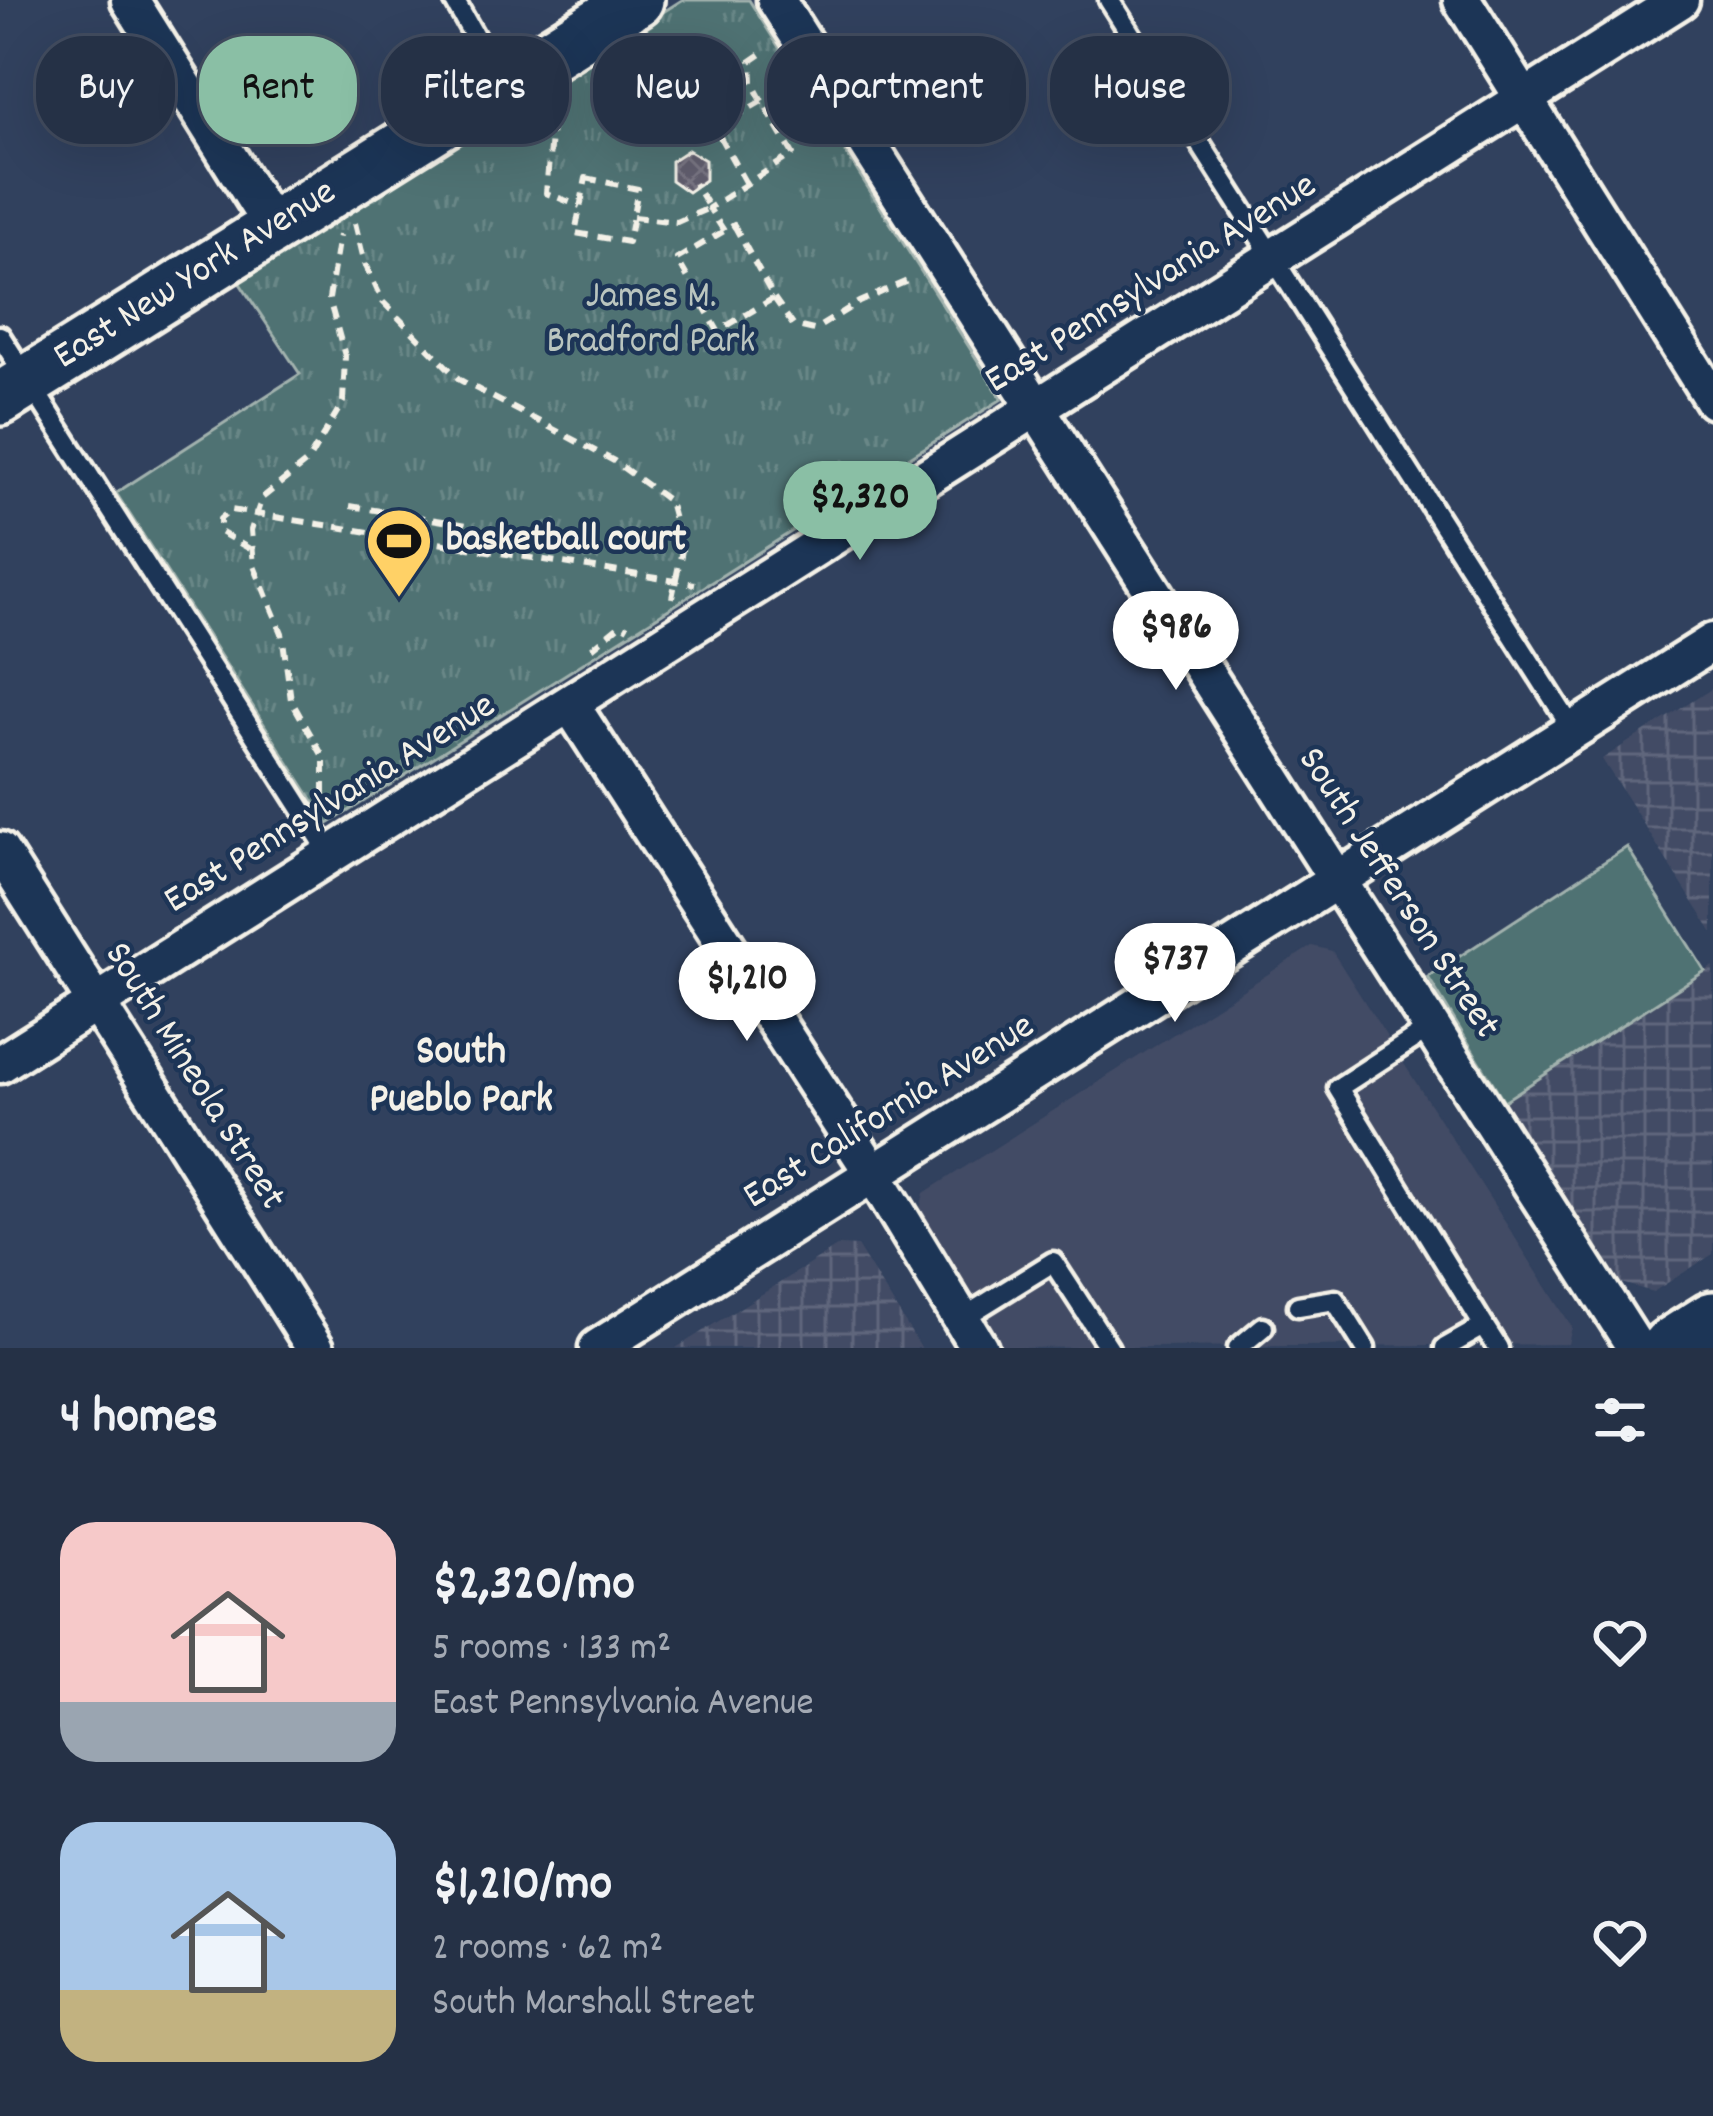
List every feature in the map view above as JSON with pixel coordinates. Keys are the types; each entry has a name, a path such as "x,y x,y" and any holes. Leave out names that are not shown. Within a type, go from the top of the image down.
{"main road":[{"path":"1670,1348 1713,1321"}],"street":[{"path":"130,0 273,228"},
{"name":"East New York Avenue","path":"569,52 637,0"},
{"name":"South Jefferson Street","path":"776,0 1636,1348"},
{"path":"1462,0 1713,400"},
{"name":"East Pennsylvania Avenue","path":"0,1064 1680,0"},
{"name":"East New York Avenue","path":"14,390 273,228 423,144"},
{"name":"East California Avenue","path":"598,1348 1713,642"},
{"path":"569,704 873,1173 970,1334"},
{"name":"South Mineola Street","path":"0,851 316,1348"}],"lane":[{"path":"454,0 479,36"},
{"path":"1109,0 1574,730"},
{"path":"0,336 14,390 331,855"},
{"path":"1432,1028 1338,1088 1498,1348"},
{"path":"970,1334 1053,1262 1109,1348"},
{"path":"1298,1306 1335,1300 1365,1348"},
{"path":"1445,1348 1484,1326"},
{"path":"1238,1348 1262,1327"}],"path":[{"path":"633,217 677,222 709,208 793,154 749,71 752,62 767,51"},
{"path":"746,182 715,128 762,101"},
{"path":"550,144 546,193 580,206"},
{"path":"586,178 638,189 628,242 575,233 580,206 586,178"},
{"path":"694,183 724,231"},
{"path":"351,214 383,302 451,372 614,461 669,501 682,550 671,602"},
{"path":"324,804 326,766 292,700 282,632 250,549 254,514 262,498 308,461 343,402 345,356 328,299 331,268 341,242 336,225"},
{"path":"775,298 718,331 676,259 734,226 793,326 814,331 859,302 918,275 928,292"},
{"path":"350,506 474,526"},
{"path":"250,549 226,539 218,525 231,510 698,584 657,611"},
{"path":"418,566 424,518"},
{"path":"591,654 593,642 621,624 629,629 643,620"}],"shaded area":[{"path":"1713,688 1713,933 1602,759"},
{"path":"1312,946 1332,951 1572,1327 1568,1344 1004,1348 919,1213 924,1193"},
{"path":"1713,966 1713,1254 1653,1292 1621,1283 1504,1101"},
{"path":"840,1245 857,1246 921,1348 676,1348"}],"green space":[{"name":"James M. Bradford Park","path":"682,0 749,0 772,36 767,36 767,144 840,144 1002,399 328,824 116,493 300,374 239,282 456,144 569,144 569,72 593,57 593,144 743,144 743,36 625,36"},
{"path":"1627,847 1705,971 1504,1101 1428,977"}],"building":[{"path":"688,150 705,160 705,180 688,192 671,180 671,161"}],"place":[{"name":"basketball court","path":"399,600"}],"district":[{"name":"South Pueblo Park","path":"461,1078"}]}
